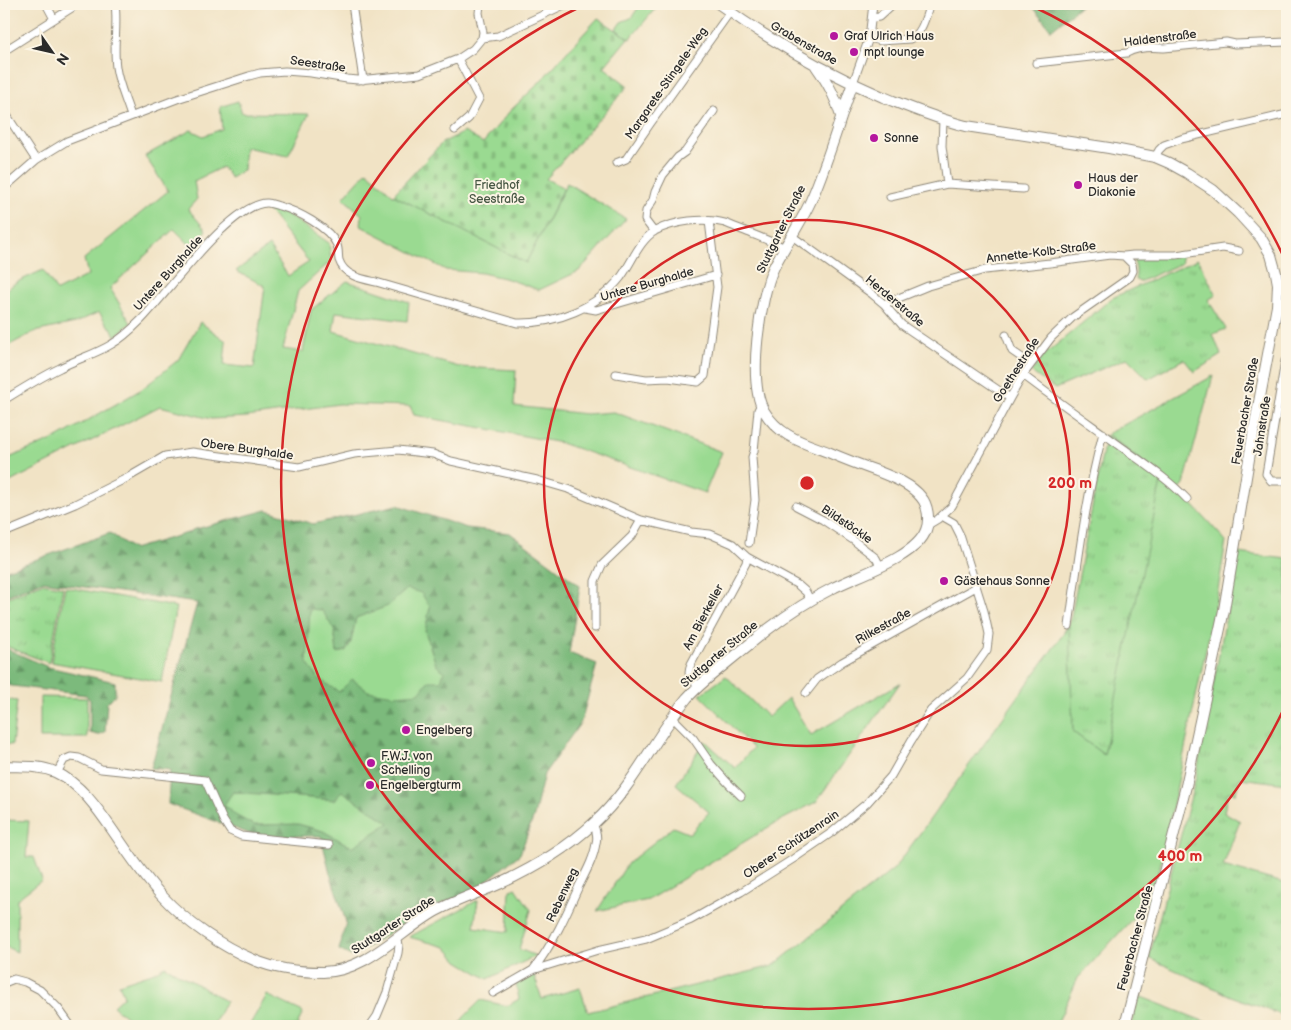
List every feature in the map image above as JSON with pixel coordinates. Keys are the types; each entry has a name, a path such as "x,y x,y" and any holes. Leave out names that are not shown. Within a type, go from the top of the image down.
{"main road":[{"name":"Grabenstraße","path":"719,4 763,34 853,84"},
{"path":"814,64 832,89 841,116"},
{"name":"Stuttgarter Straße","path":"4,766 44,769 57,773 69,780 94,805 146,877 164,898 183,915 204,932 225,945 254,960 285,968 326,972 343,969 359,963 437,910 525,872 557,853 593,824 615,802 672,717 698,686 789,614 810,600 904,555 918,543 926,532 928,525 927,507 922,497 910,487 890,477 786,434 766,414 757,390 756,362 760,318 770,278 773,269 801,222 812,198 853,84"},
{"name":"Feuerbacher Straße","path":"853,84 912,109 966,126 1109,148 1155,157 1169,163 1213,190 1238,212 1261,238 1271,255 1276,273 1283,283 1254,429 1224,610 1186,786 1125,1026"}],"street":[{"path":"46,4 54,19"},
{"path":"4,51 78,4"},
{"path":"115,4 116,67 131,116"},
{"path":"352,4 363,80"},
{"path":"480,4 479,13 483,32 482,38"},
{"name":"Seestraße","path":"4,188 36,160 67,141 176,99 260,73 285,71 311,73 347,80 420,74 458,59 473,49 482,38 498,36 566,4"},
{"path":"853,84 869,38 873,4"},
{"path":"872,18 879,17 894,4"},
{"path":"869,38 881,41 910,40 914,38 920,29 930,4"},
{"name":"Margarete-Stingele-Weg","path":"616,163 626,159 730,12"},
{"name":"Haldenstraße","path":"1036,63 1127,53 1132,50 1156,47 1164,48 1226,42 1235,44 1287,42"},
{"path":"455,130 469,118 480,99 458,59"},
{"path":"4,111 36,160"},
{"path":"714,111 685,152 678,156 663,175 646,211 645,220 654,232 689,220 723,222 775,242 785,248"},
{"path":"1155,157 1164,145 1182,139 1287,114"},
{"path":"943,120 942,146 947,184"},
{"path":"890,196 947,184 1023,189"},
{"name":"Untere Burghalde","path":"4,400 59,368 113,344 141,321 195,257 234,219 252,207 268,203 288,208 309,219 327,232 338,246 338,258 341,265 347,272 358,279 376,282 517,323 534,323 549,320 585,308 607,292 621,277 643,243 654,232"},
{"path":"616,374 646,379 668,378 698,382 704,376 717,287 709,221"},
{"name":"Herderstraße","path":"792,236 884,304 902,325 1010,398"},
{"name":"Annette-Kolb-Straße","path":"884,304 928,286 985,270 1120,256 1176,254 1223,248 1239,251"},
{"name":"Goethestraße","path":"928,525 942,516 952,506 1010,398 1031,364 1051,338 1073,316 1130,277 1133,271 1132,264 1120,256"},
{"name":"Untere Burghalde","path":"585,308 596,310 716,275"},
{"path":"1006,335 1012,351 1031,364"},
{"name":"Jahnstraße","path":"1287,359 1285,361 1266,474 1272,481 1287,481"},
{"path":"1024,375 1172,484 1187,498"},
{"path":"749,543 755,500 752,457 758,410 761,404"},
{"path":"1069,626 1096,457 1103,433"},
{"name":"Obere Burghalde","path":"4,533 75,504 127,478 165,456 192,452 299,467 354,454 378,450 398,450 433,454 451,461 537,480 568,489 641,520 691,532 710,534 733,544 747,557 798,585 806,592 810,600"},
{"name":"Bildstöckle","path":"796,506 823,520 853,540 876,558 880,566"},
{"name":"Oberer Schützenrain","path":"493,993 533,970 598,950 646,939 691,920 793,859 831,833 867,803 891,776 931,710 967,678 987,650 989,634 984,611 960,535 954,523 942,516"},
{"path":"595,628 595,582 602,565 632,536 641,520"},
{"name":"Am Bierkeller","path":"698,686 690,678 688,671 747,557"},
{"name":"Rilkestraße","path":"806,693 817,679 842,662 976,586"},
{"path":"672,717 693,738 712,764 741,796"},
{"path":"57,773 64,760 71,757 79,758 100,769 205,780 230,831 241,836 329,845"},
{"name":"Rebenweg","path":"533,970 554,939 591,861 597,842 593,824"},
{"path":"370,1026 377,1016 387,992 398,953 399,945 397,938"},
{"path":"4,983 14,979 25,982 40,990 58,1008 71,1026"}],"green space":[{"path":"641,4 659,4 630,39 616,29 621,22 631,18"},
{"path":"1031,4 1081,4 1051,30"},
{"name":"Friedhof Seestraße","path":"598,18 628,38 604,67 628,86 546,179 564,188 526,263 393,195 442,143 464,132 483,143 510,111 535,87"},
{"path":"238,101 242,113 309,114 288,156 245,147 243,170 231,178 222,167 194,181 197,199 188,209 206,230 192,247 174,229 110,288 131,323 115,336 111,327 109,327 99,312 75,323 34,332 4,348 4,292 15,283 43,270 57,291 88,275 84,259 168,191 145,156 191,130 203,136 222,129 220,107"},
{"path":"367,171 393,195 526,263 567,183 626,219 579,271 539,290 508,279 482,273 446,270 361,226 362,215 343,198"},
{"path":"267,209 287,214 329,243 331,261 298,291 283,349 303,352 311,310 347,281 409,302 407,321 336,312 333,331 459,367 516,370 514,406 586,414 614,412 722,452 705,493 561,443 414,415 410,406 339,404 247,417 211,419 160,406 4,485 4,460 57,438 142,389 178,360 200,322 226,341 224,365 254,368 265,286 236,271 269,246 288,276 309,262"},
{"path":"1181,256 1182,263 1139,282 1135,279 1135,257"},
{"path":"1198,259 1216,295 1208,300 1226,329 1213,334 1221,355 1194,372 1184,359 1148,379 1127,358 1055,389 1031,372 1043,356 1112,298"},
{"path":"1213,376 1184,484 1179,490 1226,541 1216,602 1154,895 1078,978 1056,1026 458,1026 481,1000 507,1006 519,999 516,984 534,975 542,999 580,988 588,1012 773,966 895,868 1069,626 1073,732 1104,755 1162,477 1107,434"},
{"path":"1106,435 1165,479 1104,755 1073,732 1064,631 1070,622"},
{"path":"397,505 467,528 510,533 580,586 569,653 597,664 581,722 544,774 534,816 520,854 475,890 418,914 353,957 339,950 346,922 330,873 321,836 256,836 168,804 170,770 151,768 197,603 42,581 4,597 4,571 110,533 133,549 191,532 192,530 267,510 313,524","holes":["407,589 430,607 425,631 436,665 369,691 352,679 310,609 334,630 337,653 346,651 351,642 356,618 388,606","233,792 335,800 352,847 323,831 298,824 254,825"]},
{"path":"1238,553 1287,559 1287,784 1240,778 1236,793 1228,792 1224,812 1240,821 1223,866 1287,884 1287,1017 1231,996 1149,958 1196,777"},
{"path":"42,583 63,587 49,663 8,647 4,641 4,599"},
{"path":"65,587 176,607 162,682 51,662"},
{"path":"407,589 421,593 430,607 425,631 436,665 444,671 441,681 428,681 419,693 395,695 368,691 352,679 339,692 318,678 307,663 310,609 322,610 334,630 337,653 346,651 351,642 356,618 388,606"},
{"path":"4,644 7,649 48,667 115,682 115,695 107,703 105,732 98,735 90,733 90,700 86,695 4,685"},
{"path":"726,676 768,717 788,698 811,735 900,683 816,802 772,825 648,900 597,911 628,863 673,827 690,834 709,812 676,784 705,741 735,768 753,748 700,695"},
{"path":"40,697 87,698 87,738 40,738"},
{"path":"4,699 17,701 12,745 4,744"},
{"path":"342,791 389,823 352,847 323,831 298,824 254,825 235,815 224,805 233,792 335,800"},
{"path":"4,820 29,821 26,857 34,857 42,880 17,899 17,952 4,946"},
{"path":"516,888 531,910 519,949 536,956 488,979 458,961 446,947 409,937 478,900 474,927 508,932 510,890"},
{"path":"165,966 226,1001 213,1026 175,1026 166,1023 164,1026 137,1026 113,1006 124,996 119,984 152,973"},
{"path":"267,995 303,1012 297,1026 249,1026"},
{"path":"1139,996 1216,1026 1131,1026"}],"place":[{"name":"Graf Ulrich Haus","path":"834,36"},
{"name":"mpt lounge","path":"854,52"},
{"name":"Sonne","path":"874,138"},
{"name":"Haus der Diakonie","path":"1078,185"},
{"name":"Gästehaus Sonne","path":"944,581"},
{"name":"Engelberg","path":"406,730"},
{"name":"F.W.J. von Schelling","path":"371,763"},
{"name":"Engelbergturm","path":"370,785"}]}
